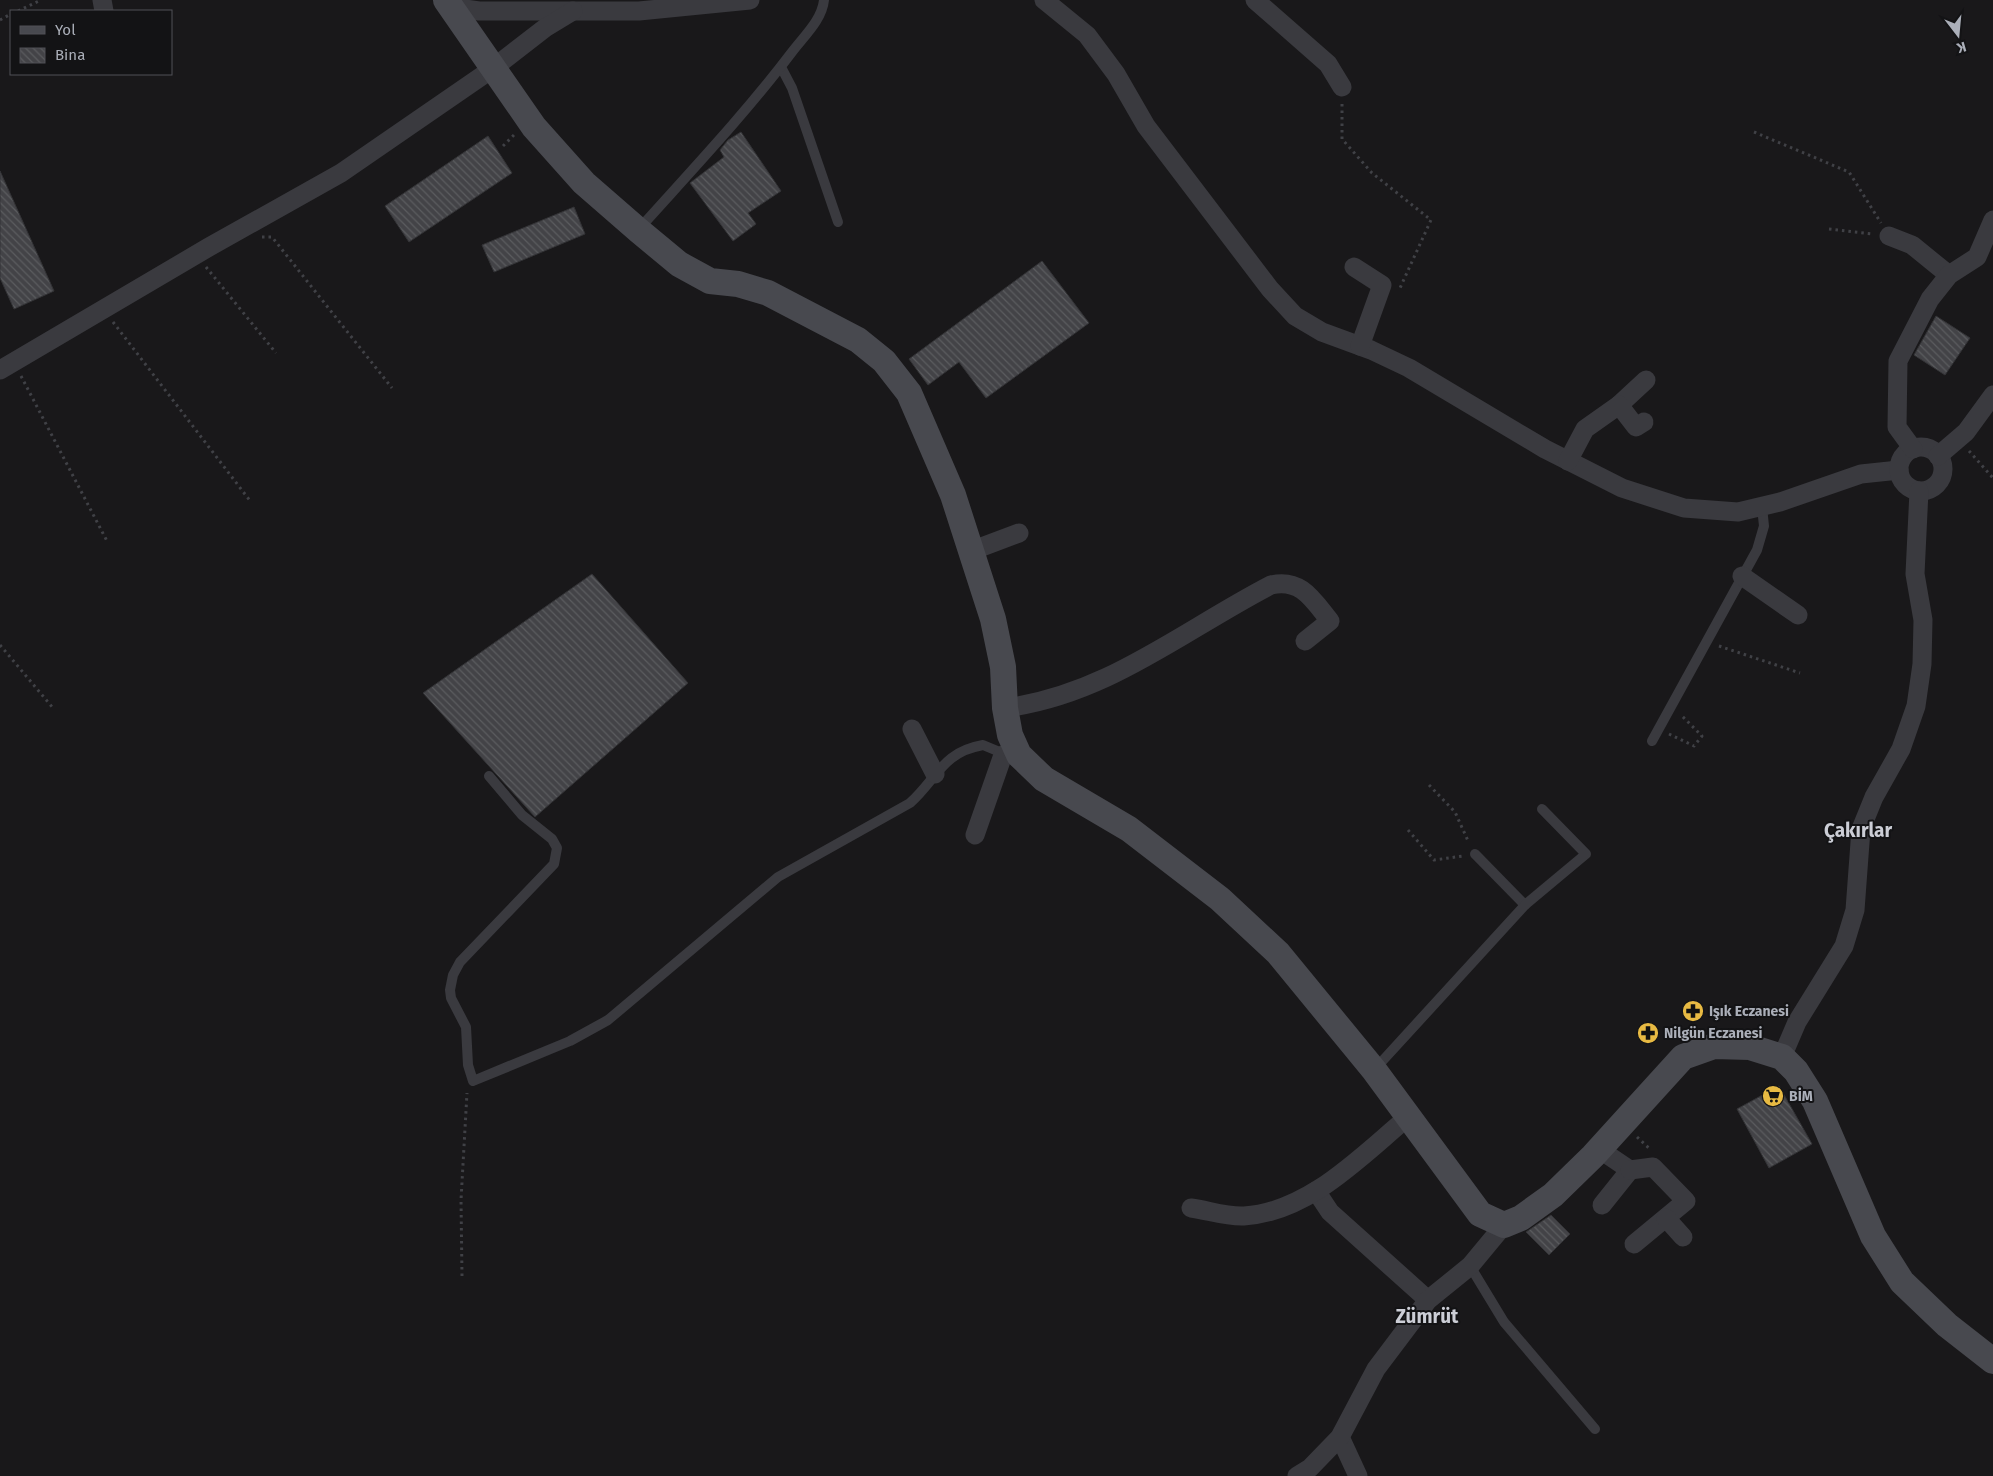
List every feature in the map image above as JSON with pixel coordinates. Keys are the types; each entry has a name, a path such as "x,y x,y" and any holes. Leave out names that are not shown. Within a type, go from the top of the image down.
{"street":[{"path":"449,4 478,12 639,11 750,0"},
{"path":"1044,0 1086,36 1116,74 1146,126 1282,302 1294,316 1322,332 1360,346 1409,368 1471,407 1568,461 1622,488 1684,508 1738,512 1762,507 1861,474 1899,470"},
{"path":"1255,0 1328,64 1342,86"},
{"path":"449,4 492,69 534,127 584,183 638,230 679,264 710,280 738,284 768,293 858,340 884,361 909,393 953,495 993,619 1003,667 1005,708 1010,735 1011,755 975,835"},
{"path":"7,366 196,254 341,174 492,69 545,28 573,11"},
{"path":"1914,449 1897,427 1898,361 1930,299 1949,275 1977,258 1993,220"},
{"path":"1889,236 1912,245 1949,275"},
{"path":"1354,266 1382,285 1360,346"},
{"path":"1568,461 1585,428 1619,406 1646,380"},
{"path":"1938,456 1966,432 1993,395"},
{"path":"1619,406 1636,427 1644,422"},
{"path":"1927,448 1938,456 1943,469 1942,476 1933,488 1919,491 1908,487 1900,476 1899,470 1903,457 1914,449 1927,448"},
{"path":"1782,1057 1797,1022 1844,946 1855,910 1861,829 1874,797 1901,749 1916,706 1922,664 1923,620 1915,574 1919,491"},
{"path":"971,551 1019,533"},
{"path":"1742,576 1798,615"},
{"path":"1005,708 1038,703 1090,686 1154,654 1271,584 1285,583 1300,587 1307,592 1330,621 1305,641"},
{"path":"912,729 935,774"},
{"path":"1011,755 1044,779 1129,829 1220,899 1278,953 1374,1070 1480,1214 1504,1224"},
{"path":"1297,1476 1310,1468 1340,1437 1376,1368 1428,1300 1470,1266 1504,1224 1521,1218 1553,1195 1599,1149 1683,1058 1714,1046 1750,1047 1782,1057 1796,1071 1815,1101 1872,1236 1902,1282 1947,1325 1993,1361"},
{"path":"1191,1208 1242,1216 1264,1213 1316,1191 1408,1117"},
{"path":"1599,1149 1630,1170 1653,1167 1686,1201 1634,1244"},
{"path":"1602,1205 1630,1170"},
{"path":"1316,1191 1330,1212 1428,1300"},
{"path":"1666,1218 1683,1237"},
{"path":"1340,1437 1358,1476"}],"lane":[{"path":"638,230 711,150 781,67 816,21 824,0"},
{"path":"781,67 792,88 838,222"},
{"path":"1652,741 1762,538 1764,526 1762,507"},
{"path":"488,776 522,815 552,839 557,854 554,864 460,962 453,974 451,998 466,1027 468,1066 473,1081 570,1041 608,1020 778,877 810,857 898,812 917,797 950,758 971,747 983,745 1011,755"},
{"path":"1374,1070 1525,905 1586,854 1542,809"},
{"path":"1475,854 1525,905"},
{"path":"1470,1266 1504,1322 1595,1428"}],"path":[{"path":"20,10 41,0"},
{"path":"1342,86 1342,139 1372,173 1431,220 1399,289"},
{"path":"1754,132 1849,172 1889,236"},
{"path":"247,226 257,237 272,237 392,388"},
{"path":"1829,229 1889,236"},
{"path":"196,254 276,353"},
{"path":"103,310 251,502"},
{"path":"7,366 108,543"},
{"path":"1958,439 1993,478"},
{"path":"1706,642 1800,673"},
{"path":"0,645 52,708"},
{"path":"1658,729 1694,746 1702,736 1671,706"},
{"path":"1408,830 1434,860 1475,854 1455,812 1429,785"},
{"path":"462,1276 461,1200 467,1094 473,1081"}],"building":[{"path":"741,132 781,191 748,213 756,224 733,241 690,183 724,157 720,150 728,140"},
{"path":"488,136 512,173 409,242 385,206"},
{"path":"0,171 54,291 14,309 0,278"},
{"path":"574,207 585,234 494,272 482,245"},
{"path":"1042,261 1089,323 986,398 959,362 928,385 909,359"},
{"path":"1936,316 1970,338 1945,375 1914,355"},
{"path":"592,574 688,683 535,817 423,693"},
{"path":"1779,1086 1812,1144 1769,1168 1737,1109"},
{"path":"1551,1215 1570,1234 1549,1255 1526,1232"}],"place":[{"name":"Işık Eczanesi","path":"1693,1011"},
{"name":"Nilgün Eczanesi","path":"1648,1033"},
{"name":"BİM","path":"1773,1096"}],"district":[{"name":"Çakırlar","path":"1858,830"},
{"name":"Zümrüt","path":"1427,1316"}]}
